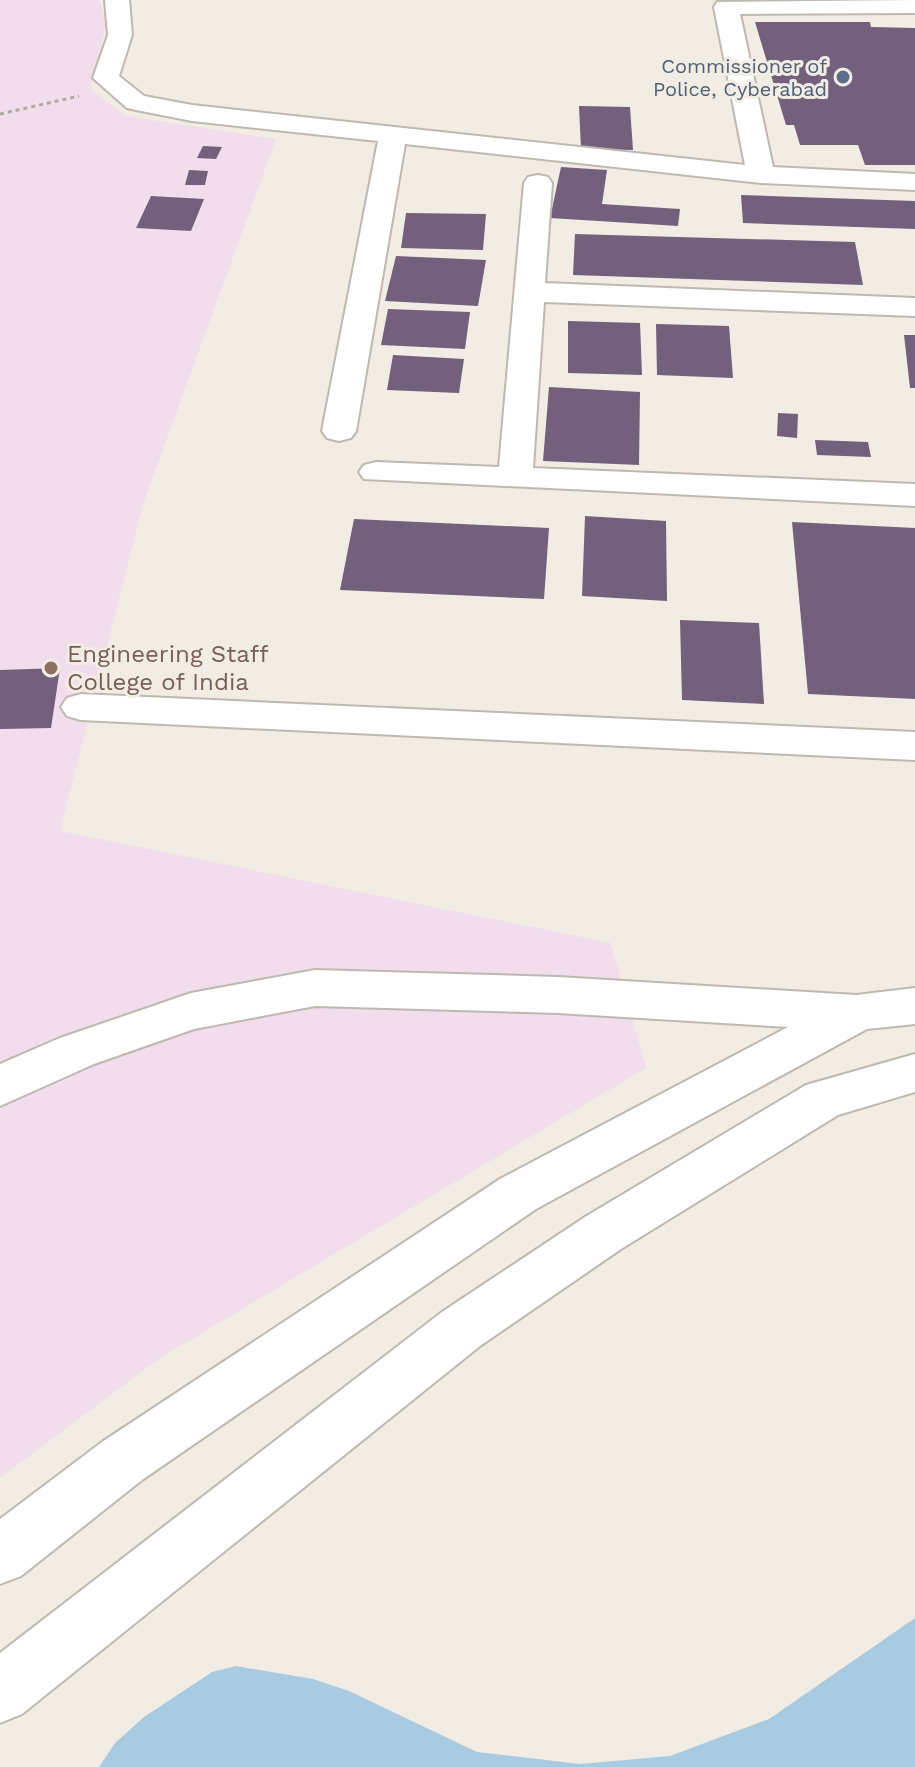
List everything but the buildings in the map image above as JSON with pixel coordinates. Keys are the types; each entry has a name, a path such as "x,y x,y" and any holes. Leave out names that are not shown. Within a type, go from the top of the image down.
{"street":[{"path":"117,0 120,35 106,78 136,102 192,113 761,175 915,182"},
{"path":"761,175 724,4 915,6"},
{"path":"339,431 393,135"},
{"path":"515,477 538,183"},
{"path":"529,292 915,307"},
{"path":"376,472 915,495"},
{"path":"81,707 677,738 915,746"},
{"path":"0,1086 77,1051 191,1011 315,988 558,995 856,1013 891,1006 915,1006"},
{"path":"0,1555 122,1461 518,1194 856,1013"},
{"path":"0,1692 474,1320 603,1233 823,1099 915,1073"}],"path":[{"path":"0,114 115,88"}],"shaded area":[{"name":"Engineering Staff College of India","path":"0,0 99,0 106,24 90,89 126,116 276,139 143,504 60,831 611,943 646,1068 160,1358 0,1478"}],"water":[{"path":"915,1618 915,1767 99,1767 115,1743 144,1717 212,1672 236,1666 313,1679 349,1691 477,1752 580,1764 670,1756 769,1719"}],"place":[{"name":"Commissioner of Police, Cyberabad","path":"843,77"},
{"name":"Engineering Staff College of India","path":"51,668"}]}
